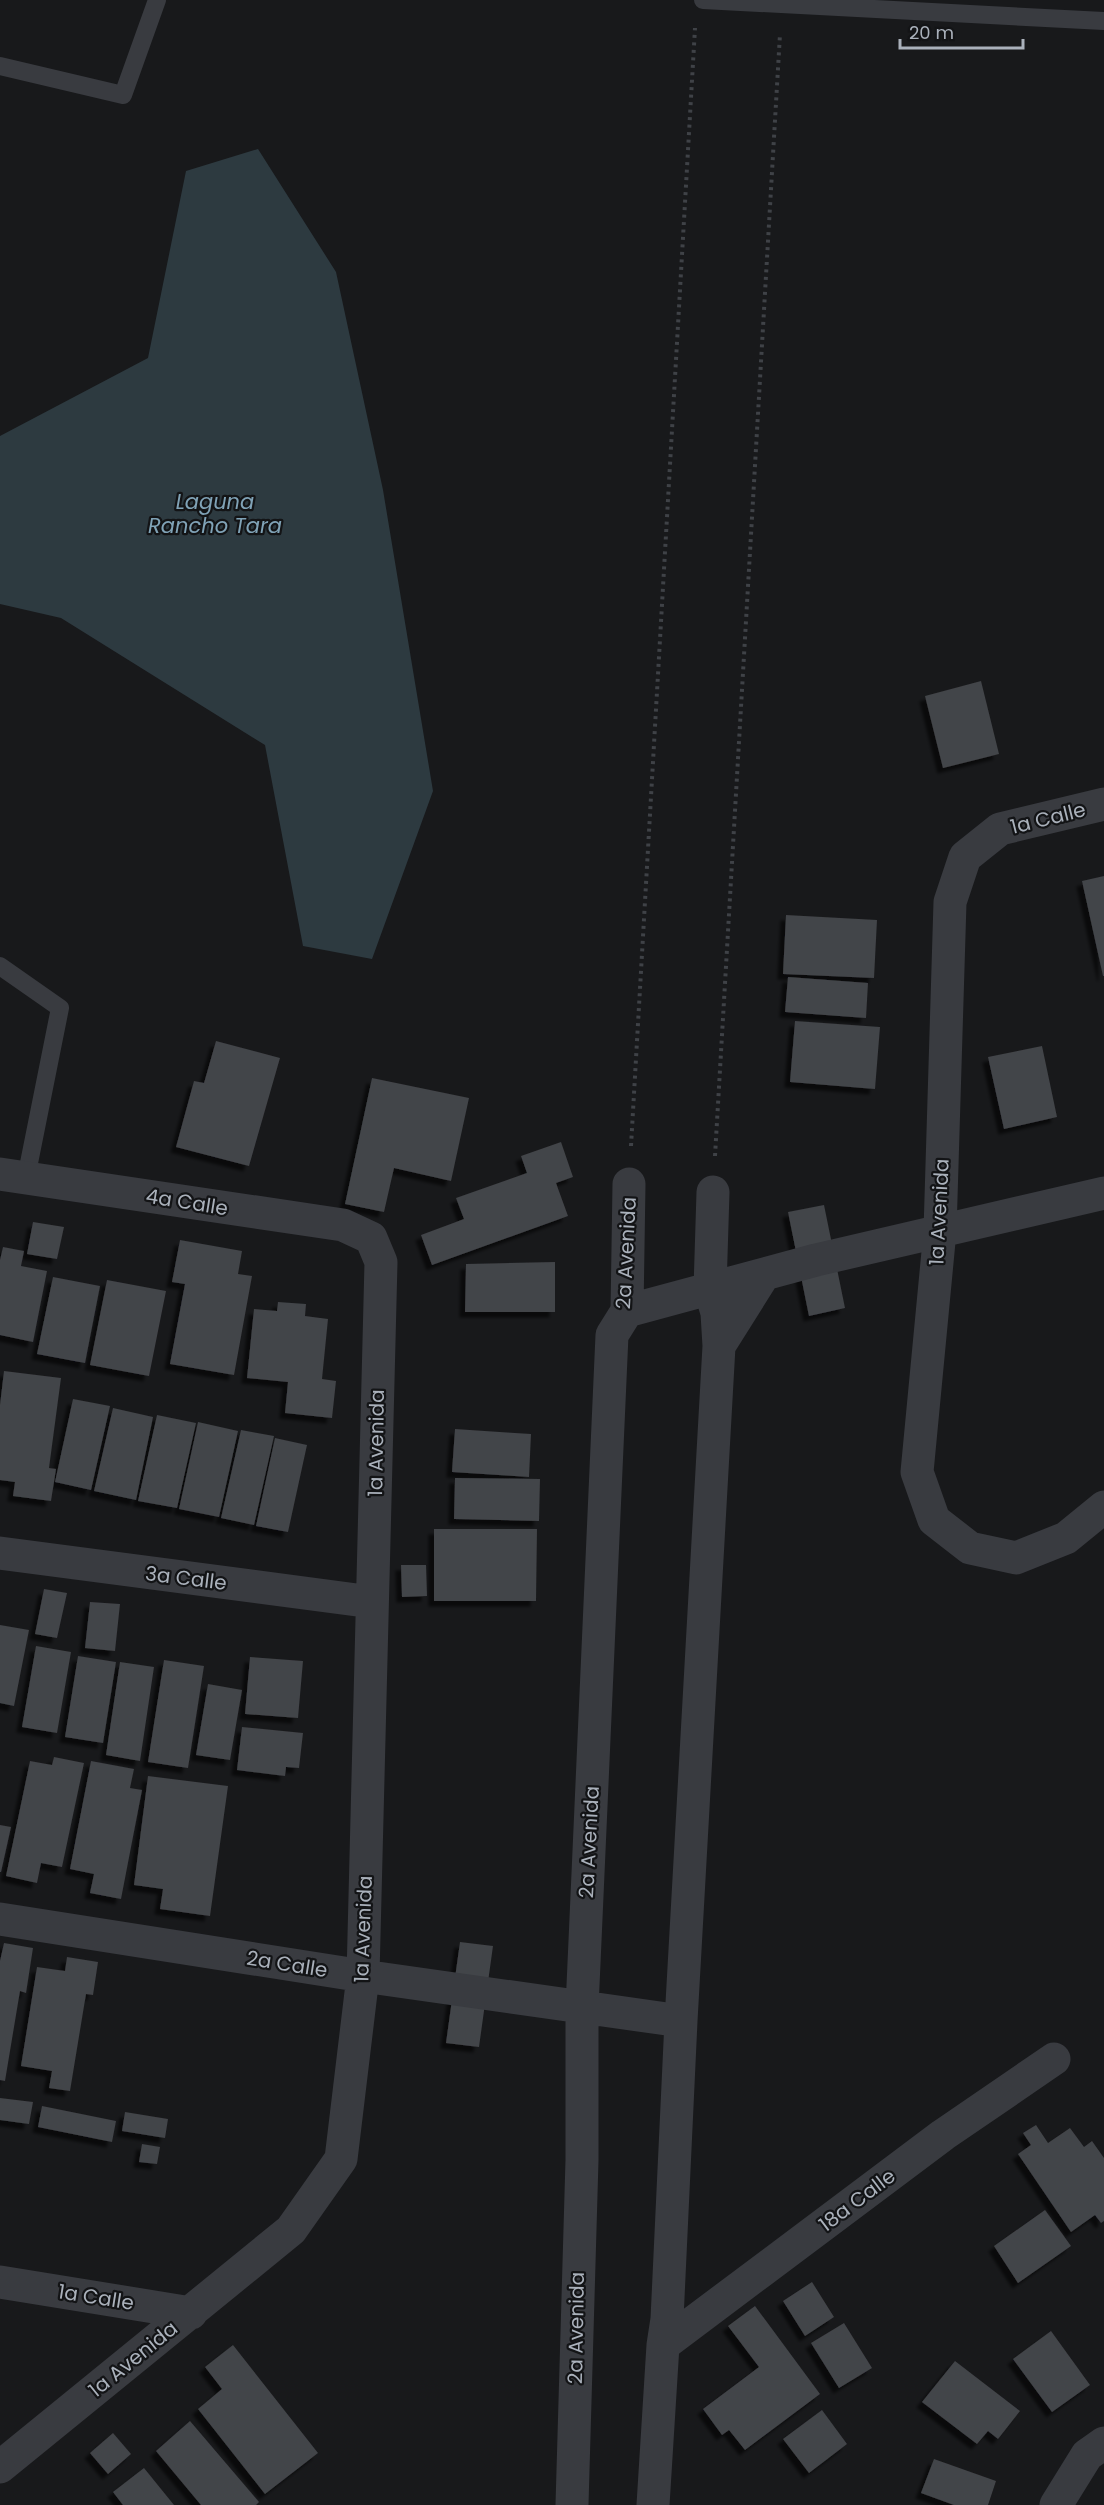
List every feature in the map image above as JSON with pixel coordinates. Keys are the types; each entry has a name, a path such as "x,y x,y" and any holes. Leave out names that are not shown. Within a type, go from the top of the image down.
{"street":[{"name":"1a Calle","path":"965,857 1000,830 1104,804"},
{"name":"1a Avenida","path":"965,857 950,903 940,1231 917,1472 934,1520 970,1548 1016,1558 1066,1538 1104,1507"},
{"name":"4a Calle","path":"13,1176 343,1225 371,1238"},
{"name":"2a Avenida","path":"572,2505 582,2160 582,2008 612,1335 627,1311 629,1184"},
{"path":"653,2505 663,2345 668,2319 681,2021 719,1346 717,1313 710,1289 713,1192"},
{"path":"627,1311 816,1260 1104,1193"},
{"name":"1a Avenida","path":"0,2467 291,2230 341,2159 363,1976 381,1262 371,1238"},
{"path":"719,1346 763,1276"},
{"name":"3a Calle","path":"0,1554 372,1602"},
{"name":"2a Calle","path":"0,1918 363,1976 681,2021"},
{"name":"18a Calle","path":"663,2345 943,2135 1054,2059"},
{"name":"1a Calle","path":"0,2282 191,2313"},
{"path":"1056,2505 1088,2455 1104,2443"}],"lane":[{"path":"0,66 123,95 157,0"},
{"path":"703,0 1104,21"},
{"path":"0,966 60,1008 13,1176"}],"path":[{"path":"629,1184 695,24"},
{"path":"713,1192 781,24"}],"water":[{"name":"Laguna Rancho Tara","path":"258,149 336,272 383,490 433,791 372,959 303,946 265,745 61,618 0,604 0,436 148,358 186,171"}],"building":[{"path":"981,681 999,754 943,768 925,696"},
{"path":"1104,876 1104,976 1103,976 1082,881"},
{"path":"786,915 877,920 874,978 783,974"},
{"path":"788,977 868,983 866,1018 785,1012"},
{"path":"795,1021 880,1027 875,1089 790,1082"},
{"path":"216,1041 280,1058 249,1166 176,1147 194,1081 204,1083"},
{"path":"1042,1046 1057,1117 1004,1129 988,1057"},
{"path":"372,1078 469,1098 451,1181 394,1168 384,1212 345,1204"},
{"path":"561,1142 573,1177 556,1183 568,1216 432,1265 421,1235 464,1219 456,1198 527,1173 521,1156"},
{"path":"824,1205 845,1308 809,1316 788,1212"},
{"path":"33,1222 64,1227 57,1259 27,1254"},
{"path":"180,1240 242,1251 238,1274 252,1276 234,1375 170,1364 185,1284 172,1282"},
{"path":"3,1247 24,1251 21,1266 47,1271 33,1342 0,1335 0,1260"},
{"path":"555,1262 555,1312 465,1312 466,1264"},
{"path":"53,1277 100,1286 85,1363 37,1354"},
{"path":"107,1280 166,1291 149,1376 90,1365"},
{"path":"278,1302 306,1304 305,1316 328,1319 322,1379 336,1381 332,1418 285,1413 288,1382 247,1378 254,1309 277,1311"},
{"path":"4,1371 61,1378 49,1468 56,1469 51,1501 13,1496 15,1482 0,1480 0,1405"},
{"path":"73,1399 110,1406 91,1490 55,1482"},
{"path":"113,1408 153,1417 136,1500 94,1491"},
{"path":"157,1415 196,1423 177,1508 138,1501"},
{"path":"198,1422 238,1431 219,1517 179,1509"},
{"path":"455,1429 531,1434 529,1477 452,1472"},
{"path":"241,1430 274,1436 254,1525 221,1518"},
{"path":"275,1438 307,1445 288,1532 256,1526"},
{"path":"455,1478 540,1479 539,1521 454,1519"},
{"path":"434,1529 537,1529 536,1601 434,1601"},
{"path":"401,1565 426,1565 427,1596 402,1597"},
{"path":"44,1589 67,1593 57,1638 35,1634"},
{"path":"90,1602 120,1604 115,1651 85,1648"},
{"path":"0,1625 29,1630 14,1706 0,1703"},
{"path":"36,1646 71,1652 57,1733 22,1727"},
{"path":"78,1656 116,1662 103,1743 65,1737"},
{"path":"250,1657 303,1661 298,1718 245,1714"},
{"path":"164,1660 204,1666 188,1768 148,1762"},
{"path":"120,1662 154,1667 140,1761 106,1755"},
{"path":"208,1684 242,1690 230,1760 196,1755"},
{"path":"242,1727 303,1733 299,1768 286,1767 285,1776 237,1770"},
{"path":"54,1757 84,1763 62,1867 41,1863 37,1883 6,1876 30,1761 52,1765"},
{"path":"91,1761 134,1769 130,1788 142,1790 121,1899 90,1893 94,1874 70,1869"},
{"path":"148,1776 228,1786 210,1916 160,1909 163,1889 134,1885"},
{"path":"0,1825 11,1827 1,1872 0,1872"},
{"path":"460,1942 493,1946 479,2047 446,2043"},
{"path":"4,1943 33,1948 26,1993 20,1991 5,2081 0,2080 0,1961"},
{"path":"67,1957 98,1962 93,1995 86,1994 70,2091 49,2088 52,2071 21,2066 37,1967 65,1971"},
{"path":"0,2098 33,2102 29,2124 0,2120"},
{"path":"42,2106 116,2121 112,2142 38,2127"},
{"path":"125,2112 168,2119 165,2138 122,2131"},
{"path":"1036,2125 1048,2143 1070,2128 1084,2147 1092,2141 1104,2158 1104,2221 1101,2223 1095,2215 1071,2232 1018,2154 1031,2145 1023,2133"},
{"path":"142,2144 160,2147 157,2164 139,2162"},
{"path":"1045,2210 1071,2246 1018,2283 994,2246"},
{"path":"812,2282 834,2317 805,2336 783,2301"},
{"path":"755,2306 820,2394 745,2450 729,2430 722,2435 703,2409 759,2367 728,2326"},
{"path":"844,2323 872,2368 839,2388 811,2343"},
{"path":"1051,2331 1090,2385 1052,2412 1013,2359"},
{"path":"233,2345 318,2453 265,2494 198,2409 222,2389 205,2367"},
{"path":"955,2361 1020,2411 998,2439 988,2431 977,2444 922,2402"},
{"path":"822,2410 847,2444 809,2473 783,2439"},
{"path":"190,2421 259,2502 256,2505 201,2505 156,2451"},
{"path":"113,2433 131,2454 108,2474 90,2453"},
{"path":"934,2459 996,2481 988,2505 954,2505 921,2493"},
{"path":"144,2468 174,2505 123,2505 113,2492"}]}
